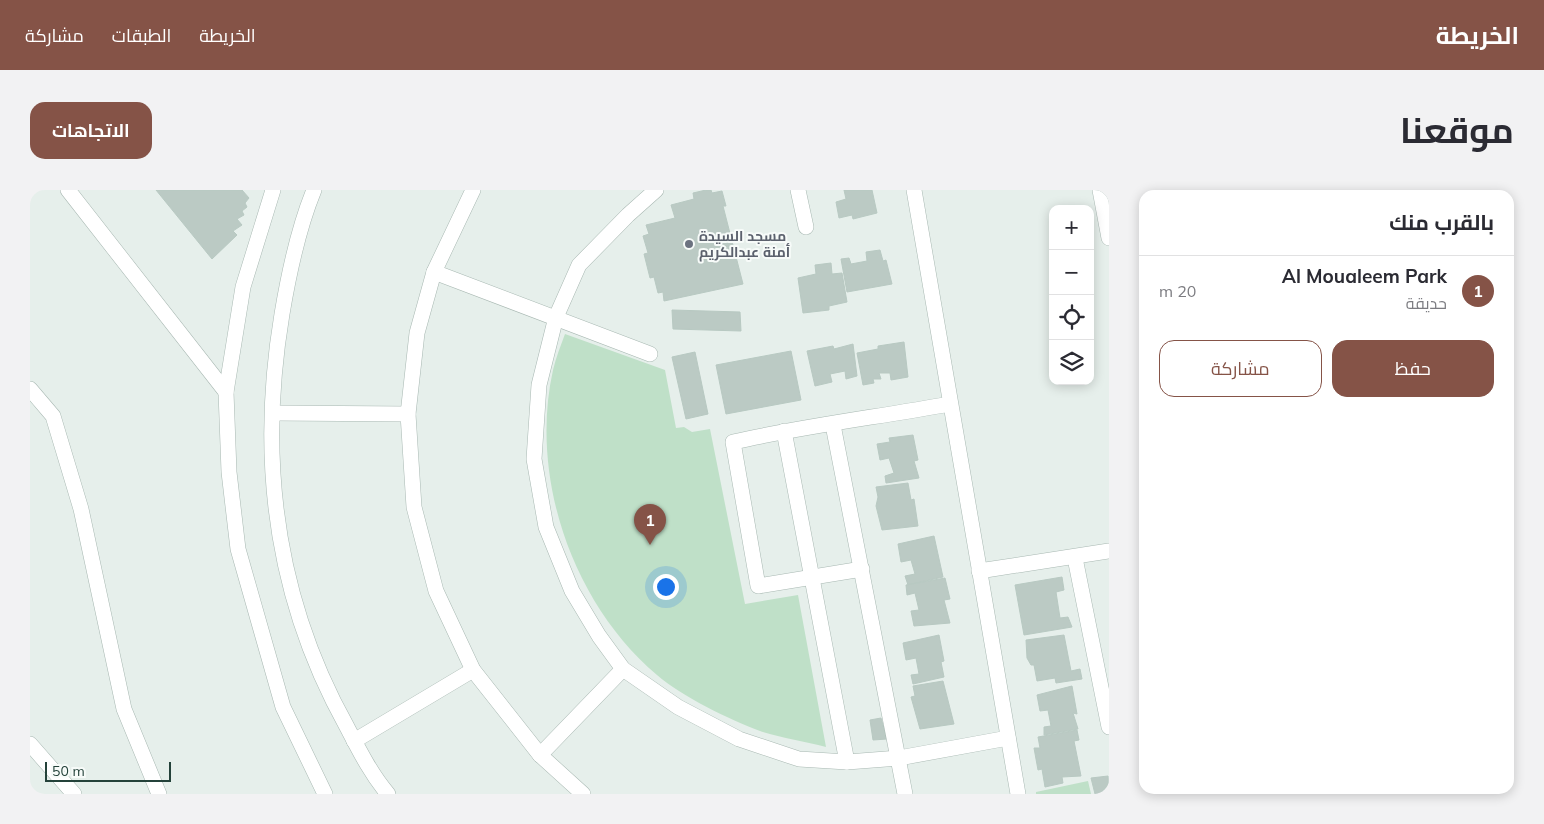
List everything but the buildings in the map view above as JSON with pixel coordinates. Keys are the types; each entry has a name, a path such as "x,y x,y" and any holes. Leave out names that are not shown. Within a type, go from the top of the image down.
{"street":[{"path":"68,190 226,392"},
{"path":"273,190 243,287 226,392 228,472 238,549 283,707 325,794"},
{"path":"314,190 290,266 275,357 272,413 272,470 278,534 294,602 329,695 377,781 388,794"},
{"path":"473,190 434,272 417,333 408,414 414,507 433,582 473,670 540,755 582,794"},
{"path":"656,190 628,215 579,265 556,317 539,385 534,459 546,527 572,591 599,636 623,670 678,708 739,739 799,759 847,762 900,758 1008,738"},
{"path":"798,190 806,227"},
{"path":"914,190 1018,794"},
{"path":"1100,190 1109,238"},
{"path":"434,272 650,354"},
{"path":"30,389 53,416 81,509 124,709 159,794"},
{"path":"862,569 758,586 732,442 784,430 833,425 950,404"},
{"path":"272,413 408,414"},
{"path":"833,425 906,794"},
{"path":"784,430 847,762"},
{"path":"979,570 1075,558 1109,551"},
{"path":"1075,558 1109,727"},
{"path":"354,741 473,670"},
{"path":"540,755 623,670"},
{"path":"30,744 74,794"}],"green space":[{"path":"565,334 665,370 676,428 684,427 692,432 710,429 745,604 798,595 826,747 760,731 735,721 692,699 657,675 627,646 602,613 581,576 564,536 553,495 547,453 547,411 553,370"},
{"path":"1088,781 1091,794 1036,794 1036,792"}],"place":[{"name":"مسجد السيدة أمنة عبدالكريم","path":"689,244"},
{"name":"Al Moualeem Park","path":"650,545"}]}
